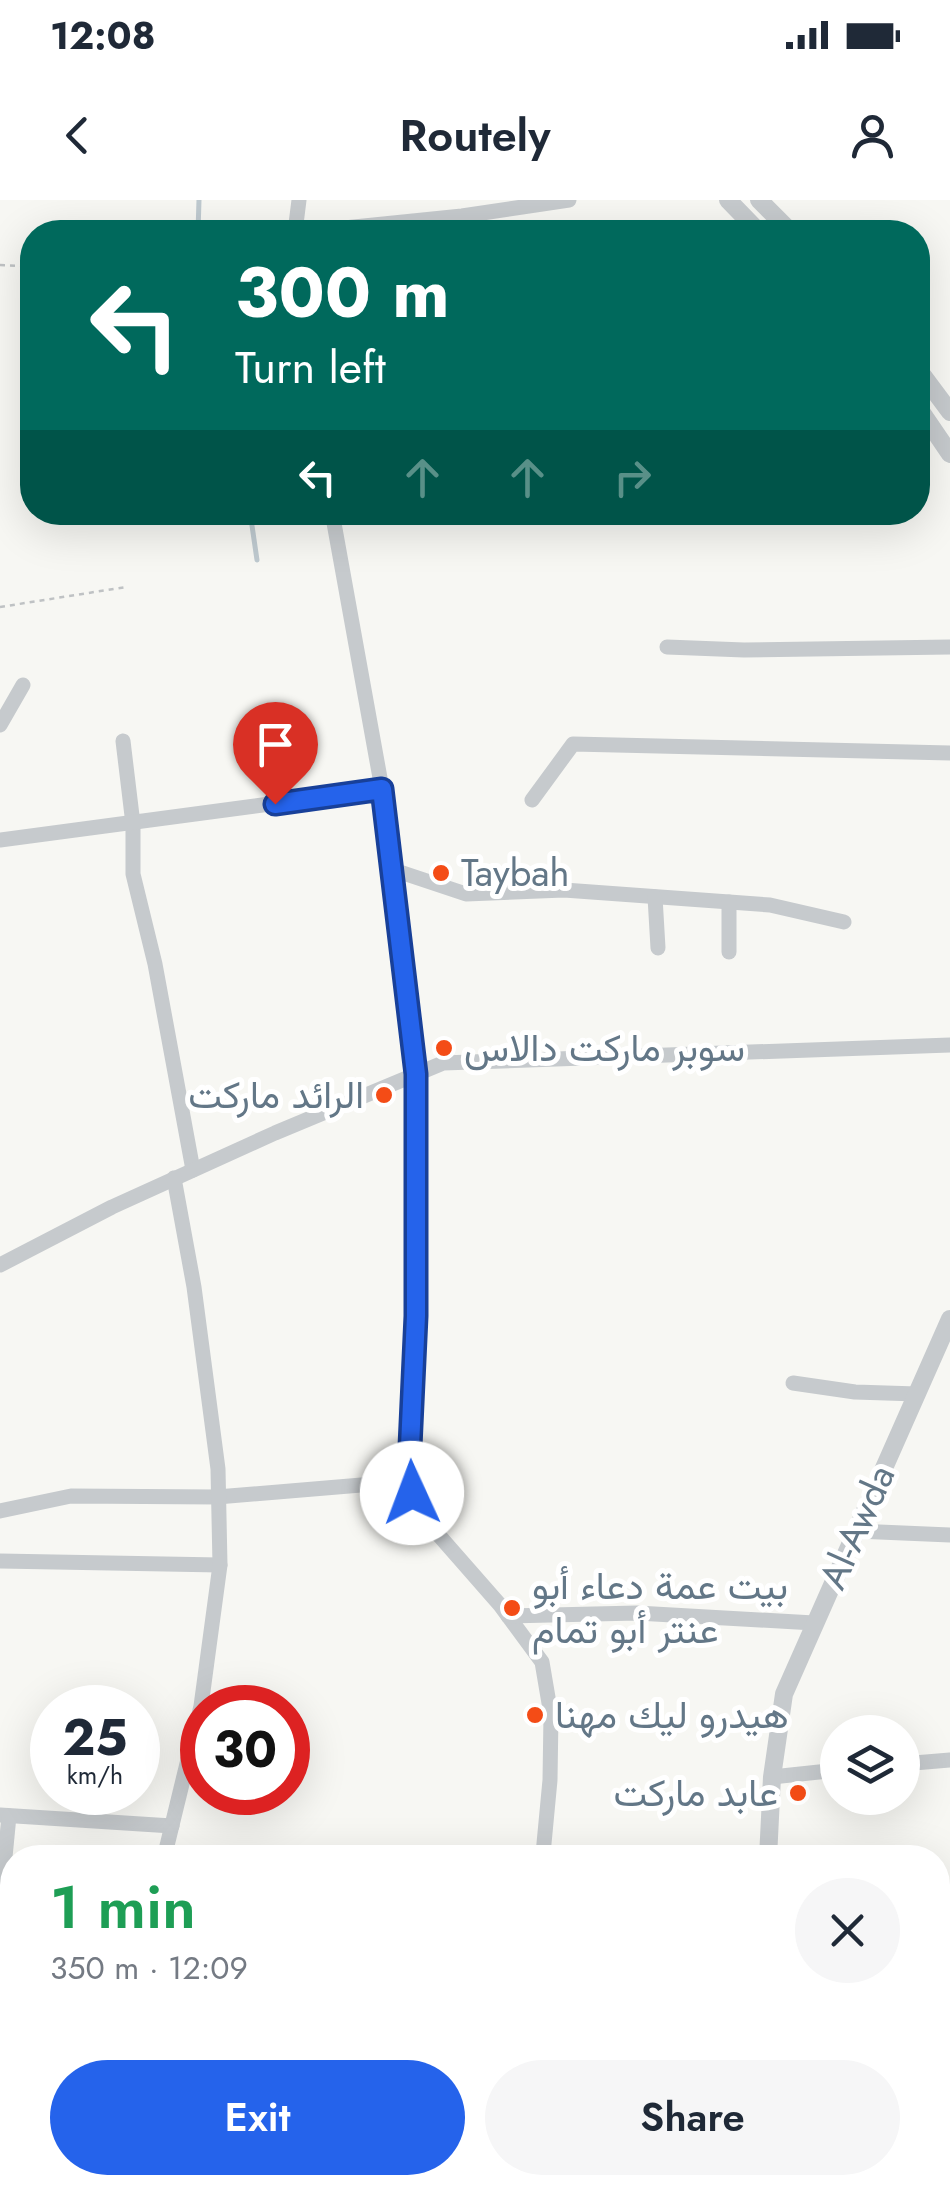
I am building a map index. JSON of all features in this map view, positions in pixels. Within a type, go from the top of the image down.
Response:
[{"type":"street","points":[[423,220],[569,200]]},
{"type":"street","points":[[728,200],[747,220]]},
{"type":"street","points":[[759,200],[779,220]]},
{"type":"street","points":[[930,385],[950,412]]},
{"type":"street","points":[[930,425],[950,454]]},
{"type":"street","points":[[334,525],[382,789],[416,1074],[416,1316],[409,1480],[422,1516],[542,1662],[552,1715],[544,1845]]},
{"type":"street","points":[[668,647],[950,647]]},
{"type":"street","points":[[0,725],[23,685]]},
{"type":"street","points":[[123,741],[133,824],[133,874],[193,1170]]},
{"type":"street","points":[[532,800],[573,744],[950,753]]},
{"type":"street","points":[[0,840],[382,789]]},
{"type":"street","points":[[391,869],[466,894],[564,890],[730,902],[770,905],[844,922]]},
{"type":"street","points":[[655,897],[658,948]]},
{"type":"street","points":[[729,952],[730,902]]},
{"type":"street","points":[[0,1265],[174,1178],[442,1063],[950,1046]]},
{"type":"street","points":[[167,1845],[201,1706],[220,1566],[218,1469],[194,1287],[174,1178]]},
{"type":"street","name":"Al-Awda","points":[[769,1845],[772,1776],[784,1694],[950,1319]]},
{"type":"street","points":[[792,1383],[855,1392],[917,1394]]},
{"type":"street","points":[[0,1512],[72,1496],[217,1497],[409,1480]]},
{"type":"street","points":[[856,1531],[950,1535]]},
{"type":"street","points":[[0,1561],[220,1566]]},
{"type":"street","points":[[508,1616],[638,1613],[814,1623]]},
{"type":"street","points":[[920,1762],[950,1760]]},
{"type":"street","points":[[772,1776],[820,1772]]},
{"type":"street","points":[[3,1845],[4,1815],[172,1826]]},
{"type":"path","points":[[0,607],[126,587]]},
{"type":"waterway","points":[[198,220],[199,200]]},
{"type":"waterway","points":[[252,525],[257,560]]},
{"type":"place","name":"Taybah","points":[[441,873]]},
{"type":"place","name":"سوبر ماركت دالاس","points":[[444,1048]]},
{"type":"place","name":"الرائد ماركت","points":[[384,1095]]},
{"type":"place","name":"بيت عمة دعاء أبو عنتر أبو تمام","points":[[512,1608]]},
{"type":"place","name":"هيدرو ليك مهنا","points":[[535,1715]]},
{"type":"place","name":"عابد ماركت","points":[[798,1793]]},
{"type":"route","points":[[275,804],[382,789],[416,1074],[416,1316],[409,1468],[412,1493]]}]
